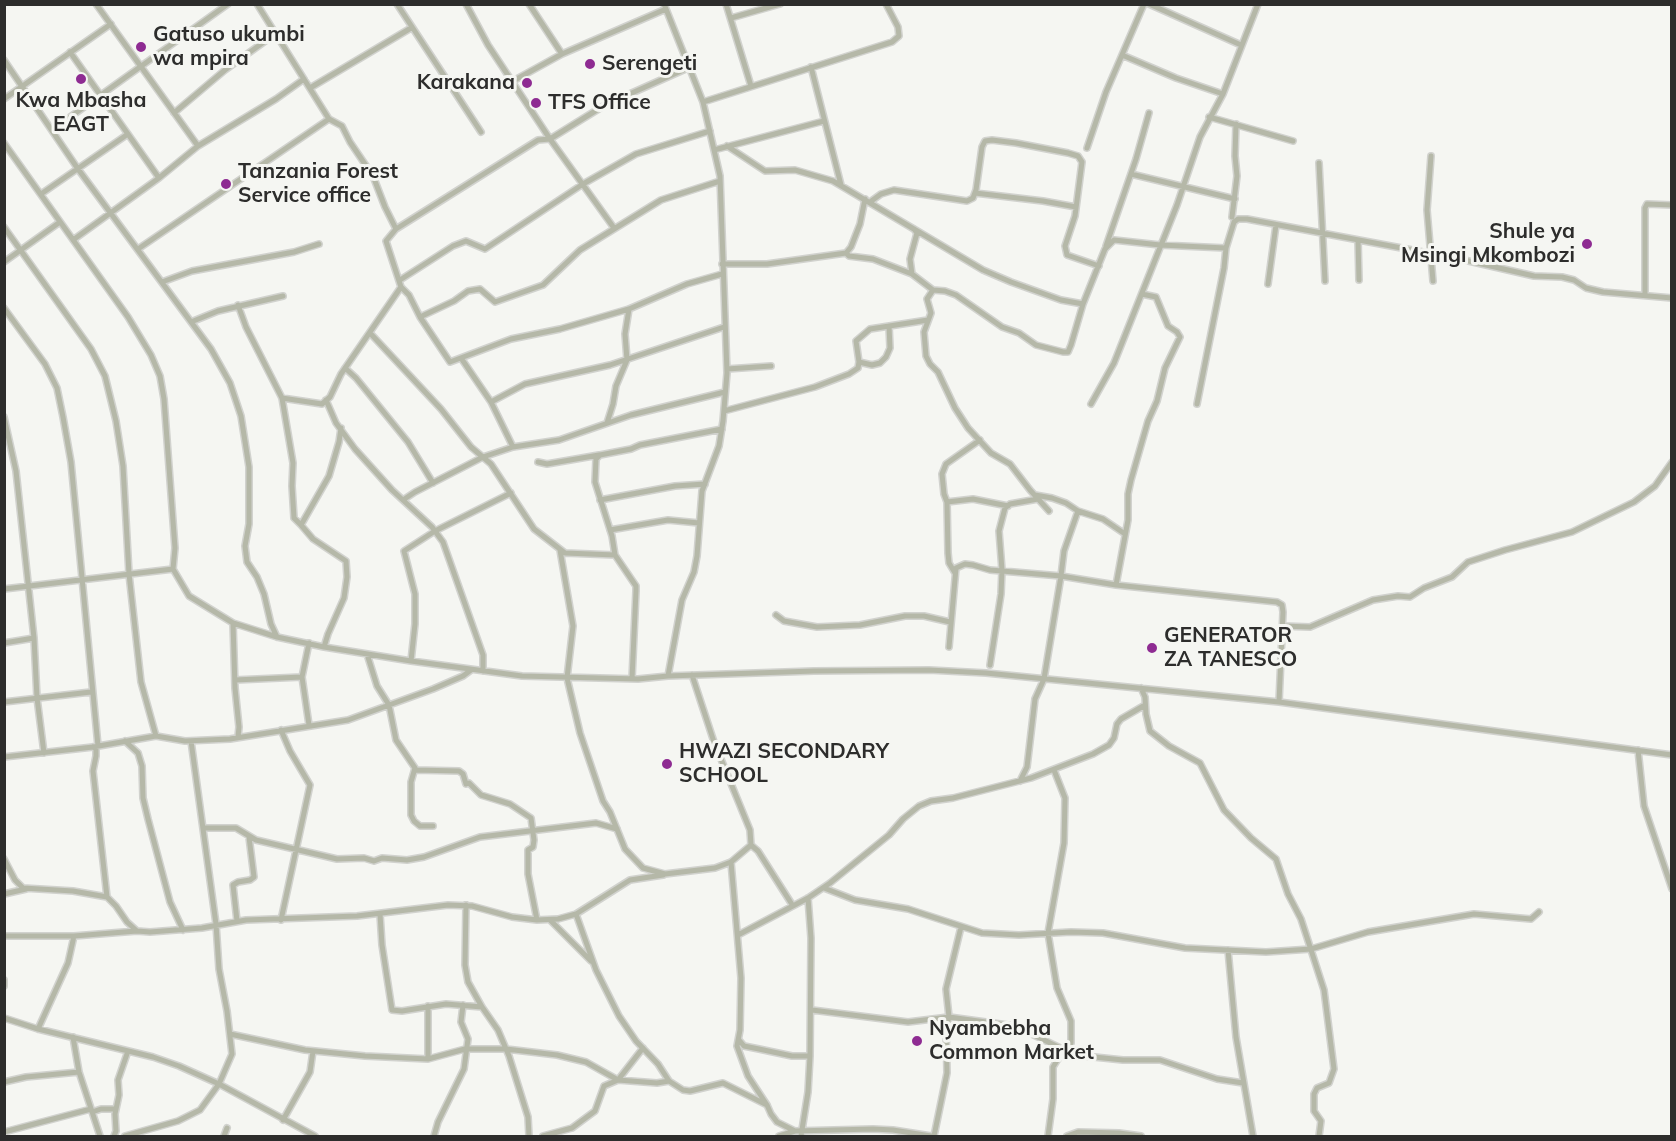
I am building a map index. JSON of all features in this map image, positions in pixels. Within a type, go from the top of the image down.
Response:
[{"type":"street","points":[[96,4],[198,146]]},
{"type":"street","points":[[52,130],[228,4]]},
{"type":"street","points":[[257,4],[329,119],[342,126],[373,176],[396,229]]},
{"type":"street","points":[[397,4],[482,132]]},
{"type":"street","points":[[466,4],[488,45],[550,139],[614,228]]},
{"type":"street","points":[[530,4],[562,54]]},
{"type":"street","points":[[726,4],[751,86]]},
{"type":"street","points":[[731,18],[780,4]]},
{"type":"street","points":[[702,102],[892,42],[899,36],[898,27],[886,4]]},
{"type":"street","points":[[1087,148],[1097,113],[1144,4]]},
{"type":"street","points":[[1149,4],[1241,45]]},
{"type":"street","points":[[1091,404],[1111,370],[1184,187],[1200,137],[1222,94],[1258,4]]},
{"type":"street","points":[[513,81],[562,54],[665,7],[690,66],[711,131],[720,181],[727,369],[724,411],[719,446],[702,491],[697,556],[694,572],[682,600],[668,676]]},
{"type":"street","points":[[4,99],[111,24]]},
{"type":"street","points":[[310,88],[411,28]]},
{"type":"street","points":[[174,113],[225,70],[275,34]]},
{"type":"street","points":[[70,52],[159,178]]},
{"type":"street","points":[[1122,55],[1176,78],[1222,94]]},
{"type":"street","points":[[4,60],[78,169],[211,349],[230,383],[242,416],[250,476],[249,524],[245,546],[247,562],[264,594],[271,624],[277,637]]},
{"type":"street","points":[[690,66],[605,105],[550,139],[538,140],[396,229],[386,241],[401,284],[450,362],[511,339],[560,329],[629,309],[687,284],[722,274]]},
{"type":"street","points":[[811,68],[841,186]]},
{"type":"street","points":[[73,240],[159,178],[198,146],[276,99],[304,79]]},
{"type":"street","points":[[722,264],[767,264],[846,253],[849,256],[873,259],[912,274],[933,290],[956,295],[1002,327],[1019,333],[1036,345],[1068,352],[1083,304],[1099,266],[1131,174],[1149,113]]},
{"type":"street","points":[[1209,117],[1293,141]]},
{"type":"street","points":[[138,249],[329,119]]},
{"type":"street","points":[[714,150],[824,121]]},
{"type":"street","points":[[1232,217],[1237,176],[1236,124]]},
{"type":"street","points":[[282,398],[322,404],[330,397],[345,368],[401,284],[453,246],[466,242],[485,249],[583,184],[636,154],[711,131]]},
{"type":"street","points":[[41,194],[128,134]]},
{"type":"street","points":[[846,253],[851,247],[867,201],[894,190],[967,201],[973,198],[975,193],[982,147],[985,141],[1008,142],[1078,156],[1082,162],[1076,207],[1065,246],[1067,255],[1099,266]]},
{"type":"street","points":[[4,143],[128,317],[151,355],[164,399],[175,548],[173,569],[189,596],[234,623],[277,637],[367,654],[522,676],[632,679],[692,675],[929,670],[1279,702],[1671,755]]},
{"type":"street","points":[[727,146],[765,171],[795,170],[833,181],[984,270],[1060,300],[1083,304]]},
{"type":"street","points":[[1431,156],[1427,210],[1433,281]]},
{"type":"street","points":[[1319,163],[1325,281]]},
{"type":"street","points":[[1131,174],[1235,199]]},
{"type":"street","points":[[420,317],[454,301],[468,291],[480,289],[495,302],[543,285],[580,250],[661,200],[720,181]]},
{"type":"street","points":[[975,193],[1076,207]]},
{"type":"street","points":[[1645,295],[1645,208],[1647,204],[1671,205]]},
{"type":"street","points":[[1197,404],[1226,248],[1234,222],[1238,219],[1358,240],[1534,276],[1562,277],[1574,280],[1586,288],[1603,292],[1671,298]]},
{"type":"street","points":[[4,262],[60,222]]},
{"type":"street","points":[[1268,284],[1276,225]]},
{"type":"street","points":[[4,227],[91,350],[105,376],[116,421],[123,466],[129,574],[141,682],[156,736]]},
{"type":"street","points":[[912,274],[909,260],[917,233],[913,228]]},
{"type":"street","points":[[1105,249],[1114,240],[1226,248]]},
{"type":"street","points":[[1358,240],[1359,280]]},
{"type":"street","points":[[162,282],[192,271],[294,252],[319,244]]},
{"type":"street","points":[[933,290],[927,299],[931,314],[924,332],[926,356],[930,364],[938,372],[968,428],[991,453],[1010,464],[1049,511]]},
{"type":"street","points":[[1116,585],[1131,480],[1165,368],[1180,337],[1168,326],[1155,297],[1142,294]]},
{"type":"street","points":[[191,322],[238,305],[283,296]]},
{"type":"street","points":[[238,305],[246,327],[282,398],[293,463],[294,518],[313,539],[346,561],[347,577],[344,598],[327,634],[324,646]]},
{"type":"street","points":[[4,308],[45,364],[57,388],[71,462],[96,748],[93,771],[107,897]]},
{"type":"street","points":[[607,423],[616,386],[627,360],[625,334],[629,309]]},
{"type":"street","points":[[724,411],[822,384],[854,371],[858,368],[859,362],[856,341],[870,329],[928,320]]},
{"type":"street","points":[[859,362],[872,365],[880,363],[886,357],[890,348],[889,326]]},
{"type":"street","points":[[491,402],[525,384],[610,365],[724,327]]},
{"type":"street","points":[[370,333],[441,409],[471,447],[491,464],[534,529],[560,550],[575,555],[615,555]]},
{"type":"street","points":[[461,358],[491,402],[513,447]]},
{"type":"street","points":[[727,369],[771,366]]},
{"type":"street","points":[[345,368],[356,378],[408,442],[433,483]]},
{"type":"street","points":[[403,500],[483,457],[513,447],[559,440],[631,415],[725,393]]},
{"type":"street","points":[[326,400],[336,423],[372,470],[435,531],[443,542],[483,655],[483,671]]},
{"type":"street","points":[[4,417],[16,471],[44,753]]},
{"type":"street","points":[[301,525],[329,476],[341,428]]},
{"type":"street","points":[[538,462],[547,464],[600,455],[722,429]]},
{"type":"street","points":[[955,573],[948,553],[947,502],[942,474],[946,464],[980,440]]},
{"type":"street","points":[[600,455],[596,459],[594,469],[595,482],[615,555],[636,586],[632,679]]},
{"type":"street","points":[[1282,626],[1310,627],[1373,600],[1398,596],[1410,597],[1424,588],[1452,577],[1468,562],[1572,532],[1634,502],[1655,486],[1671,462]]},
{"type":"street","points":[[600,500],[675,486],[705,484]]},
{"type":"street","points":[[411,661],[415,624],[414,594],[404,550],[435,531],[511,493]]},
{"type":"street","points":[[990,665],[997,627],[1002,570],[999,531],[1005,508],[1010,504],[1036,497],[1052,498],[1078,511],[1103,519],[1125,534]]},
{"type":"street","points":[[947,502],[973,499],[1008,506]]},
{"type":"street","points":[[1020,781],[1027,767],[1035,699],[1044,679],[1068,536],[1078,511]]},
{"type":"street","points":[[610,530],[668,520],[699,523]]},
{"type":"street","points":[[560,550],[573,626],[567,678],[580,734],[603,801],[625,849],[643,868],[665,874]]},
{"type":"street","points":[[948,647],[956,568],[965,564],[990,570],[1061,576],[1116,585],[1277,602],[1282,605],[1279,702]]},
{"type":"street","points":[[4,589],[173,569]]},
{"type":"street","points":[[776,615],[784,621],[817,627],[860,625],[905,616],[924,616],[950,622]]},
{"type":"street","points":[[234,623],[238,737]]},
{"type":"street","points":[[4,643],[34,638]]},
{"type":"street","points":[[309,643],[302,677],[309,725]]},
{"type":"street","points":[[367,654],[377,686],[388,705],[396,740],[416,770]]},
{"type":"street","points":[[4,758],[156,736],[191,741],[238,737],[348,720],[433,689],[471,670]]},
{"type":"street","points":[[692,675],[714,742],[750,830],[751,845],[758,851],[793,906]]},
{"type":"street","points":[[235,680],[302,677]]},
{"type":"street","points":[[1141,688],[1148,726],[1153,735],[1200,763],[1224,810],[1276,859],[1288,894],[1301,919],[1324,990],[1334,1070],[1329,1083],[1317,1088],[1314,1094],[1314,1111],[1321,1121],[1319,1137]]},
{"type":"street","points":[[4,702],[92,692]]},
{"type":"street","points":[[738,935],[824,888],[889,835],[919,806],[931,801],[953,798],[1020,781],[1054,770],[1109,745],[1121,719],[1145,705]]},
{"type":"street","points":[[281,730],[290,751],[310,785],[281,920]]},
{"type":"street","points":[[125,741],[138,753],[148,819],[170,903],[183,930]]},
{"type":"street","points":[[124,1137],[178,1121],[200,1110],[219,1084],[232,1054],[219,969],[216,924],[191,741]]},
{"type":"street","points":[[1638,750],[1644,806],[1671,890]]},
{"type":"street","points":[[416,770],[411,782],[411,815],[420,826],[433,826]]},
{"type":"street","points":[[416,770],[459,771],[463,774],[466,784],[469,783],[481,795],[510,804],[531,818],[533,847],[528,850],[528,874],[537,920]]},
{"type":"street","points":[[1048,1137],[1053,1099],[1053,1067],[1071,1043],[1071,1021],[1057,988],[1048,933],[1064,843],[1065,798],[1054,770]]},
{"type":"street","points":[[203,828],[236,828],[256,840],[295,850],[343,860],[364,858],[374,861],[382,858],[407,860],[438,853],[480,837],[596,823],[617,829]]},
{"type":"street","points":[[237,921],[233,885],[254,877],[249,837]]},
{"type":"street","points":[[4,936],[163,932],[237,921],[380,914],[448,905],[466,905],[512,917],[550,920],[576,914],[630,880],[716,868],[730,862],[751,845]]},
{"type":"street","points":[[4,859],[6,867],[19,885],[28,889]]},
{"type":"street","points":[[730,862],[741,978],[737,1046],[748,1076],[777,1122],[796,1134]]},
{"type":"street","points":[[824,888],[855,900],[908,909],[954,922],[961,927],[982,933],[1103,933],[1185,948],[1266,952],[1311,949],[1368,932],[1474,914],[1531,919],[1539,912]]},
{"type":"street","points":[[4,894],[28,889],[73,891],[107,897],[137,931]]},
{"type":"street","points":[[796,1134],[810,1056],[812,1010],[808,898]]},
{"type":"street","points":[[466,905],[465,965],[468,982],[498,1030],[506,1049],[528,1117],[529,1137]]},
{"type":"street","points":[[380,914],[381,945],[392,1010],[402,1011],[446,1004],[482,1007]]},
{"type":"street","points":[[576,914],[593,964],[619,1016],[669,1081],[683,1090],[690,1091],[723,1083],[767,1105]]},
{"type":"street","points":[[550,920],[593,964]]},
{"type":"street","points":[[779,1137],[873,1129],[933,1137],[947,1073],[946,1028],[949,1017],[946,989],[961,927]]},
{"type":"street","points":[[38,1029],[68,963],[74,936]]},
{"type":"street","points":[[1228,950],[1236,1037],[1253,1137]]},
{"type":"street","points":[[4,980],[4,986]]},
{"type":"street","points":[[434,1137],[438,1122],[464,1069],[468,1039],[461,1022],[463,1005]]},
{"type":"street","points":[[428,1006],[428,1059]]},
{"type":"street","points":[[812,1010],[908,1022],[949,1017],[1015,1026],[1075,1055],[1123,1060],[1160,1060],[1217,1079],[1243,1083]]},
{"type":"street","points":[[4,1018],[179,1066],[219,1084],[315,1137]]},
{"type":"street","points":[[230,1034],[313,1051],[365,1056],[428,1059],[465,1049],[506,1049],[557,1055],[586,1062],[618,1080],[657,1083],[669,1081]]},
{"type":"street","points":[[73,1038],[79,1072],[100,1137]]},
{"type":"street","points":[[739,1040],[744,1046],[792,1056],[810,1056]]},
{"type":"street","points":[[543,1137],[572,1128],[595,1111],[604,1086],[618,1080],[643,1048]]},
{"type":"street","points":[[114,1137],[117,1131],[118,1080],[128,1051]]},
{"type":"street","points":[[283,1120],[310,1072],[313,1051]]},
{"type":"street","points":[[4,1082],[26,1077],[79,1072]]},
{"type":"street","points":[[4,1132],[101,1109],[116,1108]]},
{"type":"street","points":[[224,1137],[227,1128]]},
{"type":"street","points":[[1067,1137],[1078,1132],[1119,1133],[1141,1137]]},
{"type":"place","name":"Gatuso ukumbi wa mpira","points":[[141,47]]},
{"type":"place","name":"Serengeti","points":[[590,64]]},
{"type":"place","name":"Kwa Mbasha EAGT","points":[[81,79]]},
{"type":"place","name":"Karakana","points":[[527,83]]},
{"type":"place","name":"TFS Office","points":[[536,103]]},
{"type":"place","name":"Tanzania Forest Service office","points":[[226,184]]},
{"type":"place","name":"Shule ya Msingi Mkombozi","points":[[1587,244]]},
{"type":"place","name":"GENERATOR ZA TANESCO","points":[[1152,648]]},
{"type":"place","name":"HWAZI SECONDARY SCHOOL","points":[[667,764]]},
{"type":"place","name":"Nyambebha Common Market","points":[[917,1041]]}]
